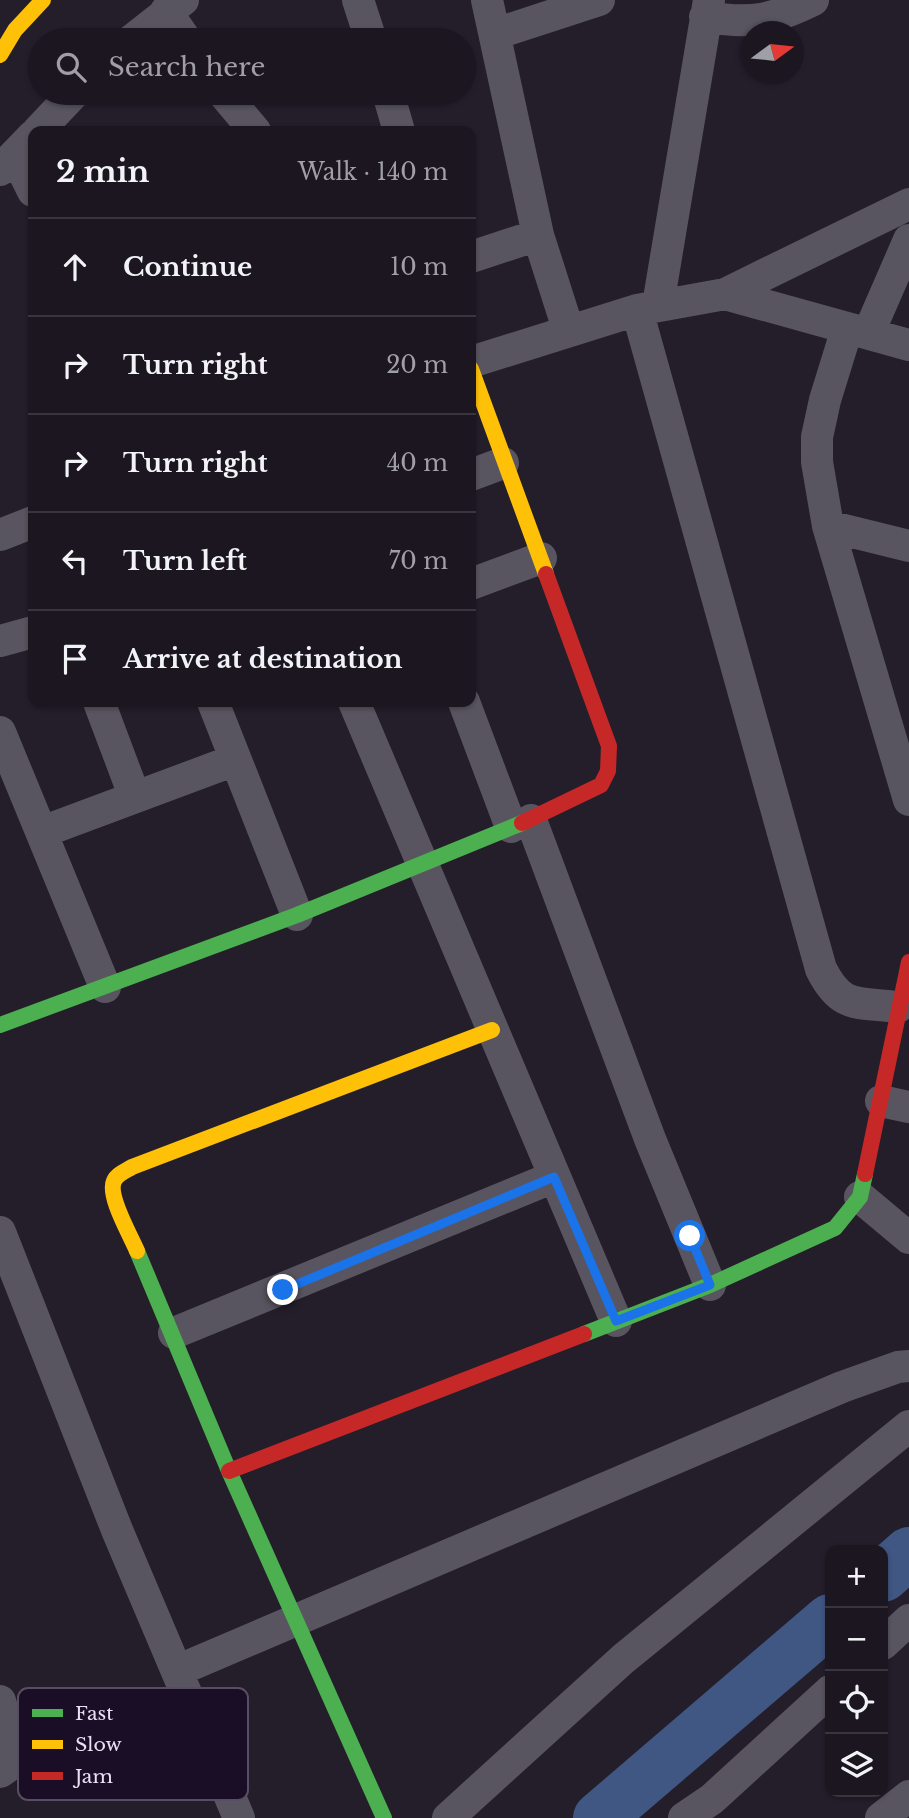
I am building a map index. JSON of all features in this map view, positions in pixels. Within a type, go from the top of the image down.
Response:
[{"type":"street","points":[[0,55],[15,30],[43,0]]},
{"type":"street","points":[[358,0],[367,28]]},
{"type":"street","points":[[486,0],[538,235],[568,329]]},
{"type":"street","points":[[495,34],[599,0]]},
{"type":"street","points":[[813,0],[780,16],[743,23],[707,9],[647,307],[821,969],[838,996],[849,1002],[898,1007]]},
{"type":"street","points":[[147,28],[175,6],[182,28]]},
{"type":"street","points":[[43,126],[63,105]]},
{"type":"street","points":[[233,105],[251,126]]},
{"type":"street","points":[[391,105],[398,126]]},
{"type":"street","points":[[16,154],[28,180]]},
{"type":"street","points":[[476,360],[568,329],[647,307],[724,294],[909,204]]},
{"type":"street","points":[[476,255],[538,235]]},
{"type":"street","points":[[909,240],[858,331],[817,437],[817,462],[828,526],[909,800]]},
{"type":"street","points":[[724,294],[909,345]]},
{"type":"street","points":[[0,1025],[425,865],[521,824],[601,785],[610,760],[609,746],[476,384]]},
{"type":"street","points":[[476,473],[503,463]]},
{"type":"street","points":[[0,536],[28,524]]},
{"type":"street","points":[[828,526],[909,546]]},
{"type":"street","points":[[476,582],[541,558]]},
{"type":"street","points":[[0,641],[28,633]]},
{"type":"street","points":[[101,707],[134,795]]},
{"type":"street","points":[[215,707],[297,915]]},
{"type":"street","points":[[356,707],[616,1321]]},
{"type":"street","points":[[466,707],[521,824],[710,1285]]},
{"type":"street","points":[[0,732],[105,986]]},
{"type":"street","points":[[42,832],[134,795],[235,760]]},
{"type":"street","points":[[229,1471],[710,1285],[835,1228],[860,1197],[895,1104],[898,1007],[909,962]]},
{"type":"street","points":[[384,1818],[229,1471],[174,1333],[114,1199],[112,1184],[117,1176],[132,1167],[199,1144],[492,1030]]},
{"type":"street","points":[[174,1333],[554,1177]]},
{"type":"street","points":[[860,1197],[909,1238]]},
{"type":"street","points":[[0,1232],[117,1530],[186,1688]]},
{"type":"street","points":[[179,1670],[842,1387],[898,1367],[909,1366]]},
{"type":"street","points":[[448,1818],[624,1659],[909,1426]]},
{"type":"street","points":[[888,1639],[909,1620]]},
{"type":"street","points":[[684,1818],[719,1808],[825,1696]]},
{"type":"street","points":[[0,1701],[16,1755],[12,1763],[0,1772]]},
{"type":"street","points":[[881,1818],[909,1796]]},
{"type":"street","points":[[232,1800],[239,1818]]},
{"type":"waterway","points":[[888,1572],[909,1553]]},
{"type":"waterway","points":[[599,1818],[825,1624]]},
{"type":"traffic: fast","points":[[0,1025],[297,915],[522,823]]},
{"type":"traffic: fast","points":[[584,1334],[710,1285],[835,1228],[860,1197],[865,1174]]},
{"type":"traffic: fast","points":[[137,1251],[229,1471],[384,1818]]},
{"type":"traffic: slow","points":[[0,55],[15,30],[43,0]]},
{"type":"traffic: slow","points":[[476,383],[546,574]]},
{"type":"traffic: slow","points":[[137,1251],[114,1196],[114,1181],[117,1176],[132,1167],[492,1030]]},
{"type":"traffic: jam","points":[[522,823],[601,785],[608,771],[609,746],[546,574]]},
{"type":"traffic: jam","points":[[865,1174],[909,962]]},
{"type":"traffic: jam","points":[[229,1471],[584,1334]]},
{"type":"route","points":[[283,1290],[554,1177],[616,1321],[710,1285],[690,1236]]}]
